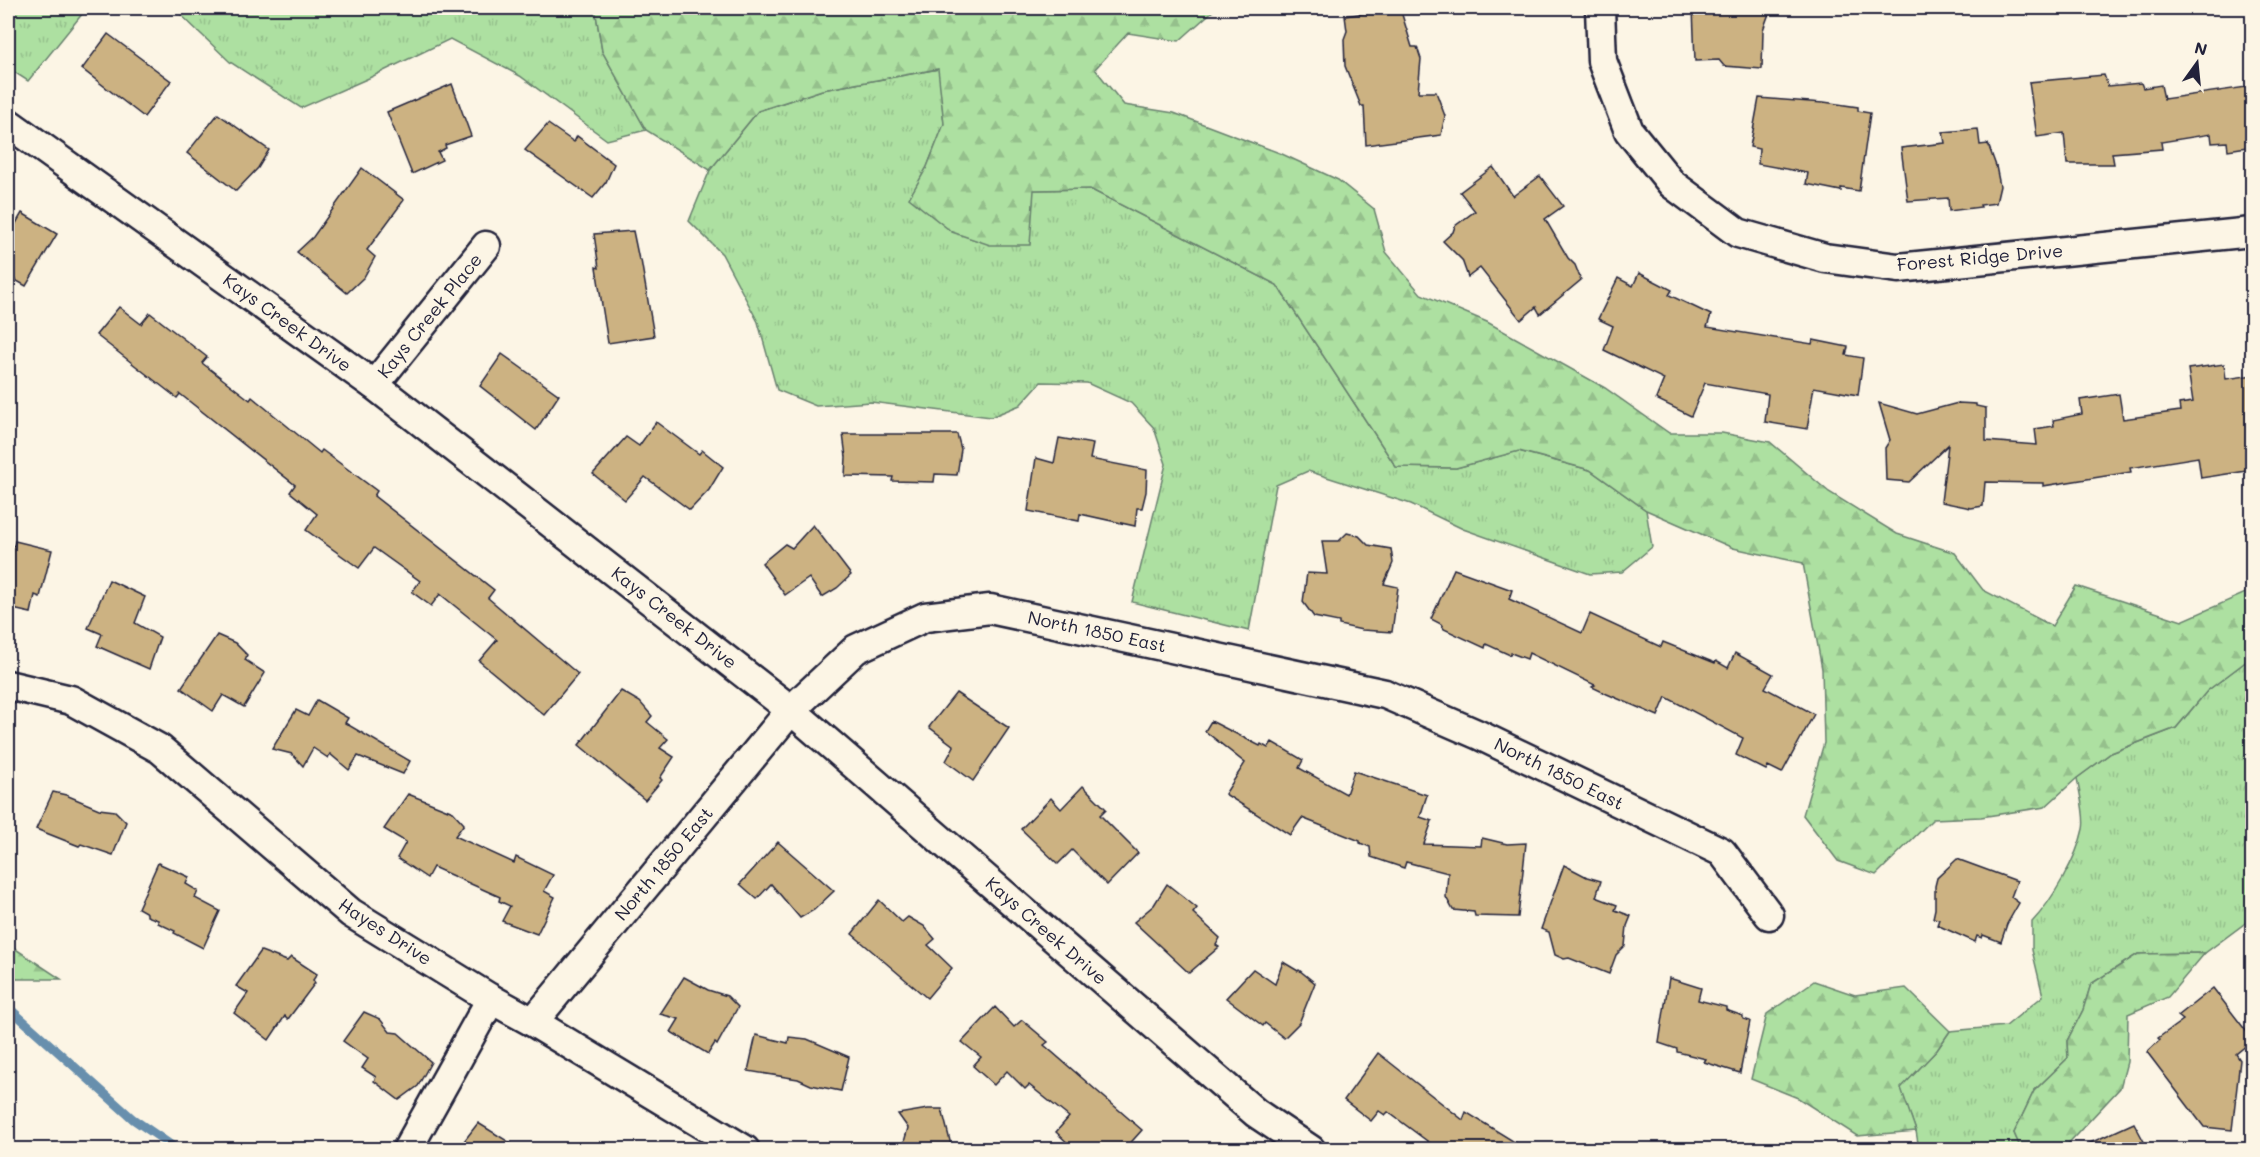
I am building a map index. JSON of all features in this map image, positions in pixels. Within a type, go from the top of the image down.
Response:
[{"type":"street","name":"Forest Ridge Drive","points":[[1600,8],[1602,61],[1629,131],[1672,184],[1738,233],[1825,258],[1898,268],[2253,232]]},
{"type":"street","name":"Kays Creek Drive","points":[[8,123],[374,385],[791,710],[1256,1113],[1311,1149]]},
{"type":"street","name":"Kays Creek Place","points":[[374,385],[486,246]]},
{"type":"street","name":"North 1850 East","points":[[533,1022],[791,710],[856,649],[925,617],[990,609],[1385,694],[1479,735],[1722,852],[1769,915]]},
{"type":"street","name":"Hayes Drive","points":[[8,685],[71,700],[160,749],[351,913],[491,999],[745,1149]]},
{"type":"street","points":[[407,1149],[491,999]]},
{"type":"green space","points":[[8,8],[87,8],[28,81],[8,68]]},
{"type":"green space","points":[[174,8],[595,8],[602,51],[646,130],[607,140],[520,76],[450,39],[301,108],[230,62]]},
{"type":"green space","points":[[595,8],[1216,8],[1179,41],[1128,33],[1095,69],[1124,105],[1174,113],[1282,154],[1338,180],[1374,209],[1386,252],[1421,294],[1487,322],[1605,388],[1669,433],[1722,433],[1770,442],[1829,492],[1897,534],[1955,553],[1983,590],[2052,626],[2076,586],[2182,621],[2248,592],[2252,584],[2252,657],[2207,691],[2176,728],[2111,753],[2077,778],[2045,807],[1981,817],[1933,819],[1876,875],[1838,861],[1803,815],[1824,743],[1822,669],[1803,563],[1733,548],[1646,510],[1590,470],[1519,451],[1456,468],[1396,467],[1277,285],[1090,189],[1034,190],[1030,245],[990,245],[952,232],[909,198],[927,167],[944,124],[938,69],[822,90],[758,111],[710,170],[646,130],[602,51]]},
{"type":"green space","points":[[939,69],[944,124],[927,167],[910,198],[1090,189],[1277,285],[1396,467],[1456,468],[1518,451],[1590,470],[1646,510],[1652,547],[1622,572],[1590,574],[1463,529],[1411,504],[1308,471],[1276,485],[1249,631],[1132,602],[1166,464],[1154,428],[1131,403],[1087,383],[1041,382],[1020,405],[991,417],[871,402],[816,406],[777,390],[758,322],[722,254],[689,221],[710,170],[758,111],[822,90]]},
{"type":"green space","points":[[2252,657],[2252,918],[2205,953],[2138,954],[2091,984],[2083,1010],[2067,1041],[2068,1058],[2034,1091],[2014,1133],[2021,1149],[1919,1149],[1916,1131],[1900,1088],[1937,1050],[1950,1031],[2006,1026],[2043,996],[2032,950],[2032,922],[2048,903],[2063,878],[2080,840],[2084,818],[2077,778],[2111,753],[2176,728],[2207,691]]},
{"type":"green space","points":[[8,944],[61,979],[8,979]]},
{"type":"green space","points":[[2205,953],[2168,997],[2128,1014],[2127,1062],[2120,1088],[2063,1149],[2021,1149],[2014,1133],[2034,1091],[2068,1058],[2067,1041],[2083,1010],[2091,984],[2138,954]]},
{"type":"green space","points":[[1814,981],[1855,995],[1906,988],[1950,1031],[1937,1050],[1901,1088],[1916,1131],[1857,1136],[1798,1098],[1751,1079],[1767,1014]]},
{"type":"building","points":[[1400,8],[1412,47],[1417,47],[1421,59],[1418,92],[1436,92],[1445,116],[1441,135],[1366,145],[1364,106],[1361,106],[1345,66],[1344,39],[1347,31],[1345,16]]},
{"type":"building","points":[[1693,8],[1771,8],[1763,30],[1762,69],[1724,66],[1719,60],[1695,61]]},
{"type":"building","points":[[108,34],[171,81],[144,117],[82,69]]},
{"type":"building","points":[[2104,75],[2108,86],[2141,83],[2143,88],[2161,85],[2164,99],[2253,86],[2253,146],[2228,150],[2227,142],[2212,143],[2211,134],[2161,142],[2162,149],[2112,153],[2114,164],[2067,164],[2064,133],[2037,137],[2029,82]]},
{"type":"building","points":[[452,84],[471,136],[445,145],[446,148],[438,152],[442,160],[412,174],[387,112]]},
{"type":"building","points":[[1759,98],[1824,102],[1858,107],[1858,111],[1870,113],[1859,191],[1841,188],[1841,191],[1806,184],[1808,173],[1758,164],[1759,149],[1750,147]]},
{"type":"building","points":[[218,114],[269,150],[258,168],[236,191],[187,153]]},
{"type":"building","points":[[548,124],[574,142],[577,136],[614,164],[606,182],[593,198],[525,150]]},
{"type":"building","points":[[1978,129],[1980,145],[1988,144],[1996,166],[2000,186],[1996,203],[1949,211],[1948,198],[1908,201],[1901,148],[1945,143],[1943,132]]},
{"type":"building","points":[[1493,167],[1513,196],[1540,176],[1563,206],[1545,219],[1568,258],[1575,265],[1581,280],[1540,314],[1536,307],[1521,320],[1480,268],[1468,277],[1462,260],[1443,241],[1453,232],[1455,226],[1475,211],[1460,192]]},
{"type":"building","points":[[362,168],[404,200],[367,250],[375,257],[364,277],[347,293],[297,252],[313,237]]},
{"type":"building","points":[[22,213],[57,234],[26,286],[8,276],[8,237]]},
{"type":"building","points":[[633,231],[639,260],[641,260],[654,336],[608,343],[596,267],[599,268],[594,234]]},
{"type":"building","points":[[1639,273],[1672,290],[1669,295],[1711,315],[1707,327],[1812,344],[1813,340],[1848,347],[1846,355],[1863,358],[1858,395],[1814,387],[1807,429],[1765,422],[1768,394],[1705,383],[1691,416],[1656,399],[1664,379],[1604,350],[1613,326],[1598,319],[1618,278],[1633,286]]},
{"type":"building","points":[[119,307],[141,324],[150,313],[207,357],[202,363],[250,400],[252,397],[320,453],[322,450],[377,491],[374,496],[494,590],[488,598],[578,674],[544,715],[479,661],[497,640],[440,594],[431,606],[412,592],[420,581],[374,548],[359,568],[306,530],[317,514],[290,492],[295,485],[180,394],[177,398],[96,335]]},
{"type":"building","points":[[502,354],[559,395],[536,430],[480,386]]},
{"type":"building","points":[[2224,364],[2226,379],[2253,375],[2253,470],[2201,478],[2198,457],[2130,468],[2131,472],[2043,486],[2043,483],[1985,482],[1983,506],[1971,508],[1941,502],[1948,445],[1909,482],[1886,480],[1885,448],[1890,440],[1879,403],[1917,414],[1958,403],[1976,404],[1976,406],[1986,408],[1986,441],[2037,445],[2035,429],[2054,426],[2053,420],[2082,414],[2080,400],[2119,394],[2123,419],[2180,411],[2179,404],[2193,402],[2188,369]]},
{"type":"building","points":[[656,422],[699,454],[702,450],[723,467],[709,490],[690,510],[645,477],[625,500],[593,474],[626,437],[639,446]]},
{"type":"building","points":[[843,434],[957,434],[961,449],[957,475],[935,474],[934,482],[892,481],[893,477],[845,476],[846,457]]},
{"type":"building","points":[[1059,438],[1093,444],[1090,459],[1147,470],[1146,492],[1142,508],[1137,508],[1135,526],[1080,514],[1079,521],[1028,511],[1036,458],[1054,463]]},
{"type":"building","points":[[813,525],[851,575],[837,588],[822,597],[809,578],[785,595],[762,563],[785,544],[792,548]]},
{"type":"building","points":[[1347,533],[1359,536],[1368,545],[1391,549],[1393,563],[1384,584],[1398,587],[1392,632],[1362,630],[1314,617],[1303,602],[1307,573],[1327,574],[1322,541],[1339,541]]},
{"type":"building","points":[[15,541],[52,550],[40,597],[35,595],[31,613],[8,608],[8,544],[14,546]]},
{"type":"building","points":[[1454,569],[1512,590],[1509,599],[1582,633],[1590,614],[1661,647],[1663,642],[1715,663],[1716,661],[1728,668],[1735,653],[1773,674],[1765,688],[1814,714],[1782,773],[1768,766],[1766,770],[1736,755],[1743,738],[1666,697],[1658,716],[1592,687],[1595,685],[1529,653],[1527,659],[1511,653],[1510,655],[1486,644],[1485,648],[1444,629],[1441,624],[1431,619]]},
{"type":"building","points":[[109,580],[145,597],[135,623],[160,637],[149,669],[97,646],[102,634],[88,628]]},
{"type":"building","points":[[217,635],[235,643],[247,655],[245,660],[265,673],[244,707],[223,695],[213,711],[181,688]]},
{"type":"building","points":[[621,691],[640,702],[652,716],[647,722],[668,739],[660,748],[674,757],[660,778],[662,780],[645,800],[579,745]]},
{"type":"building","points":[[956,693],[1009,728],[973,781],[946,761],[954,746],[929,727]]},
{"type":"building","points":[[317,700],[348,718],[345,723],[410,761],[403,774],[358,756],[349,770],[330,754],[328,758],[313,748],[303,766],[292,754],[272,749],[296,710],[308,716]]},
{"type":"building","points":[[1211,721],[1260,746],[1261,744],[1268,748],[1272,742],[1303,760],[1299,768],[1346,794],[1354,771],[1427,795],[1420,817],[1432,821],[1424,844],[1481,846],[1482,838],[1507,844],[1526,843],[1518,917],[1475,916],[1474,912],[1453,910],[1446,897],[1448,873],[1406,862],[1404,868],[1371,857],[1370,847],[1360,841],[1302,818],[1290,835],[1225,794],[1245,763],[1205,731]]},
{"type":"building","points":[[1083,786],[1106,809],[1100,815],[1138,853],[1107,885],[1072,850],[1058,864],[1021,829],[1051,798],[1061,809]]},
{"type":"building","points":[[53,792],[99,809],[115,811],[126,822],[113,855],[81,844],[79,846],[36,829]]},
{"type":"building","points":[[408,794],[453,812],[464,824],[455,836],[514,863],[516,857],[553,875],[544,891],[555,897],[537,934],[502,921],[510,906],[499,901],[500,897],[433,867],[427,878],[397,858],[406,842],[384,829]]},
{"type":"building","points":[[778,842],[834,891],[814,910],[800,918],[771,884],[757,899],[740,884]]},
{"type":"building","points":[[1957,859],[2017,881],[2011,897],[2019,903],[2007,924],[2001,942],[1983,935],[1982,938],[1977,936],[1975,942],[1937,925],[1939,919],[1933,918],[1937,878]]},
{"type":"building","points":[[158,863],[189,877],[186,884],[198,891],[195,898],[220,911],[203,948],[174,933],[175,931],[158,923],[158,920],[147,916],[147,913],[138,908]]},
{"type":"building","points":[[1564,865],[1587,877],[1601,881],[1596,897],[1617,905],[1615,910],[1631,916],[1627,926],[1625,946],[1616,955],[1609,974],[1569,958],[1564,959],[1555,955],[1549,932],[1541,929]]},
{"type":"building","points":[[1167,884],[1197,908],[1193,913],[1220,938],[1216,945],[1219,947],[1189,973],[1134,922],[1154,905]]},
{"type":"building","points":[[879,900],[902,922],[908,917],[924,926],[935,939],[928,945],[952,968],[927,998],[852,934]]},
{"type":"building","points":[[261,951],[287,961],[291,957],[317,974],[313,980],[315,983],[288,1019],[285,1016],[269,1040],[234,1013],[248,993],[236,986]]},
{"type":"building","points":[[1283,962],[1299,970],[1315,983],[1299,1023],[1284,1038],[1265,1023],[1263,1026],[1226,998],[1253,969],[1275,984]]},
{"type":"building","points":[[684,977],[708,990],[727,996],[738,1007],[717,1045],[715,1043],[708,1054],[671,1032],[679,1019],[660,1014]]},
{"type":"building","points":[[1669,978],[1701,988],[1698,1000],[1726,1007],[1726,1010],[1750,1021],[1740,1073],[1704,1062],[1706,1059],[1677,1052],[1677,1049],[1659,1043]]},
{"type":"building","points":[[2213,988],[2253,1040],[2236,1054],[2240,1060],[2232,1130],[2204,1127],[2147,1052],[2160,1040],[2158,1038],[2183,1020],[2178,1016]]},
{"type":"building","points":[[995,1007],[1014,1027],[1022,1020],[1048,1042],[1044,1045],[1142,1130],[1125,1149],[1074,1149],[1056,1132],[1069,1117],[1029,1085],[1025,1089],[1007,1071],[994,1085],[973,1066],[981,1057],[962,1042]]},
{"type":"building","points":[[364,1012],[380,1019],[390,1032],[398,1033],[431,1062],[418,1086],[399,1100],[374,1081],[376,1077],[362,1068],[368,1059],[343,1041]]},
{"type":"building","points":[[756,1035],[788,1043],[789,1037],[807,1039],[849,1057],[841,1091],[811,1085],[798,1079],[748,1071]]},
{"type":"building","points":[[1378,1053],[1463,1120],[1466,1112],[1526,1149],[1438,1149],[1388,1112],[1385,1115],[1379,1111],[1371,1121],[1344,1100]]},
{"type":"building","points":[[942,1109],[952,1149],[902,1149],[908,1128],[898,1114]]},
{"type":"building","points":[[478,1123],[520,1149],[458,1149]]},
{"type":"building","points":[[2134,1123],[2148,1149],[2077,1149]]},
{"type":"waterway","points":[[8,1007],[133,1119],[178,1150]]}]
